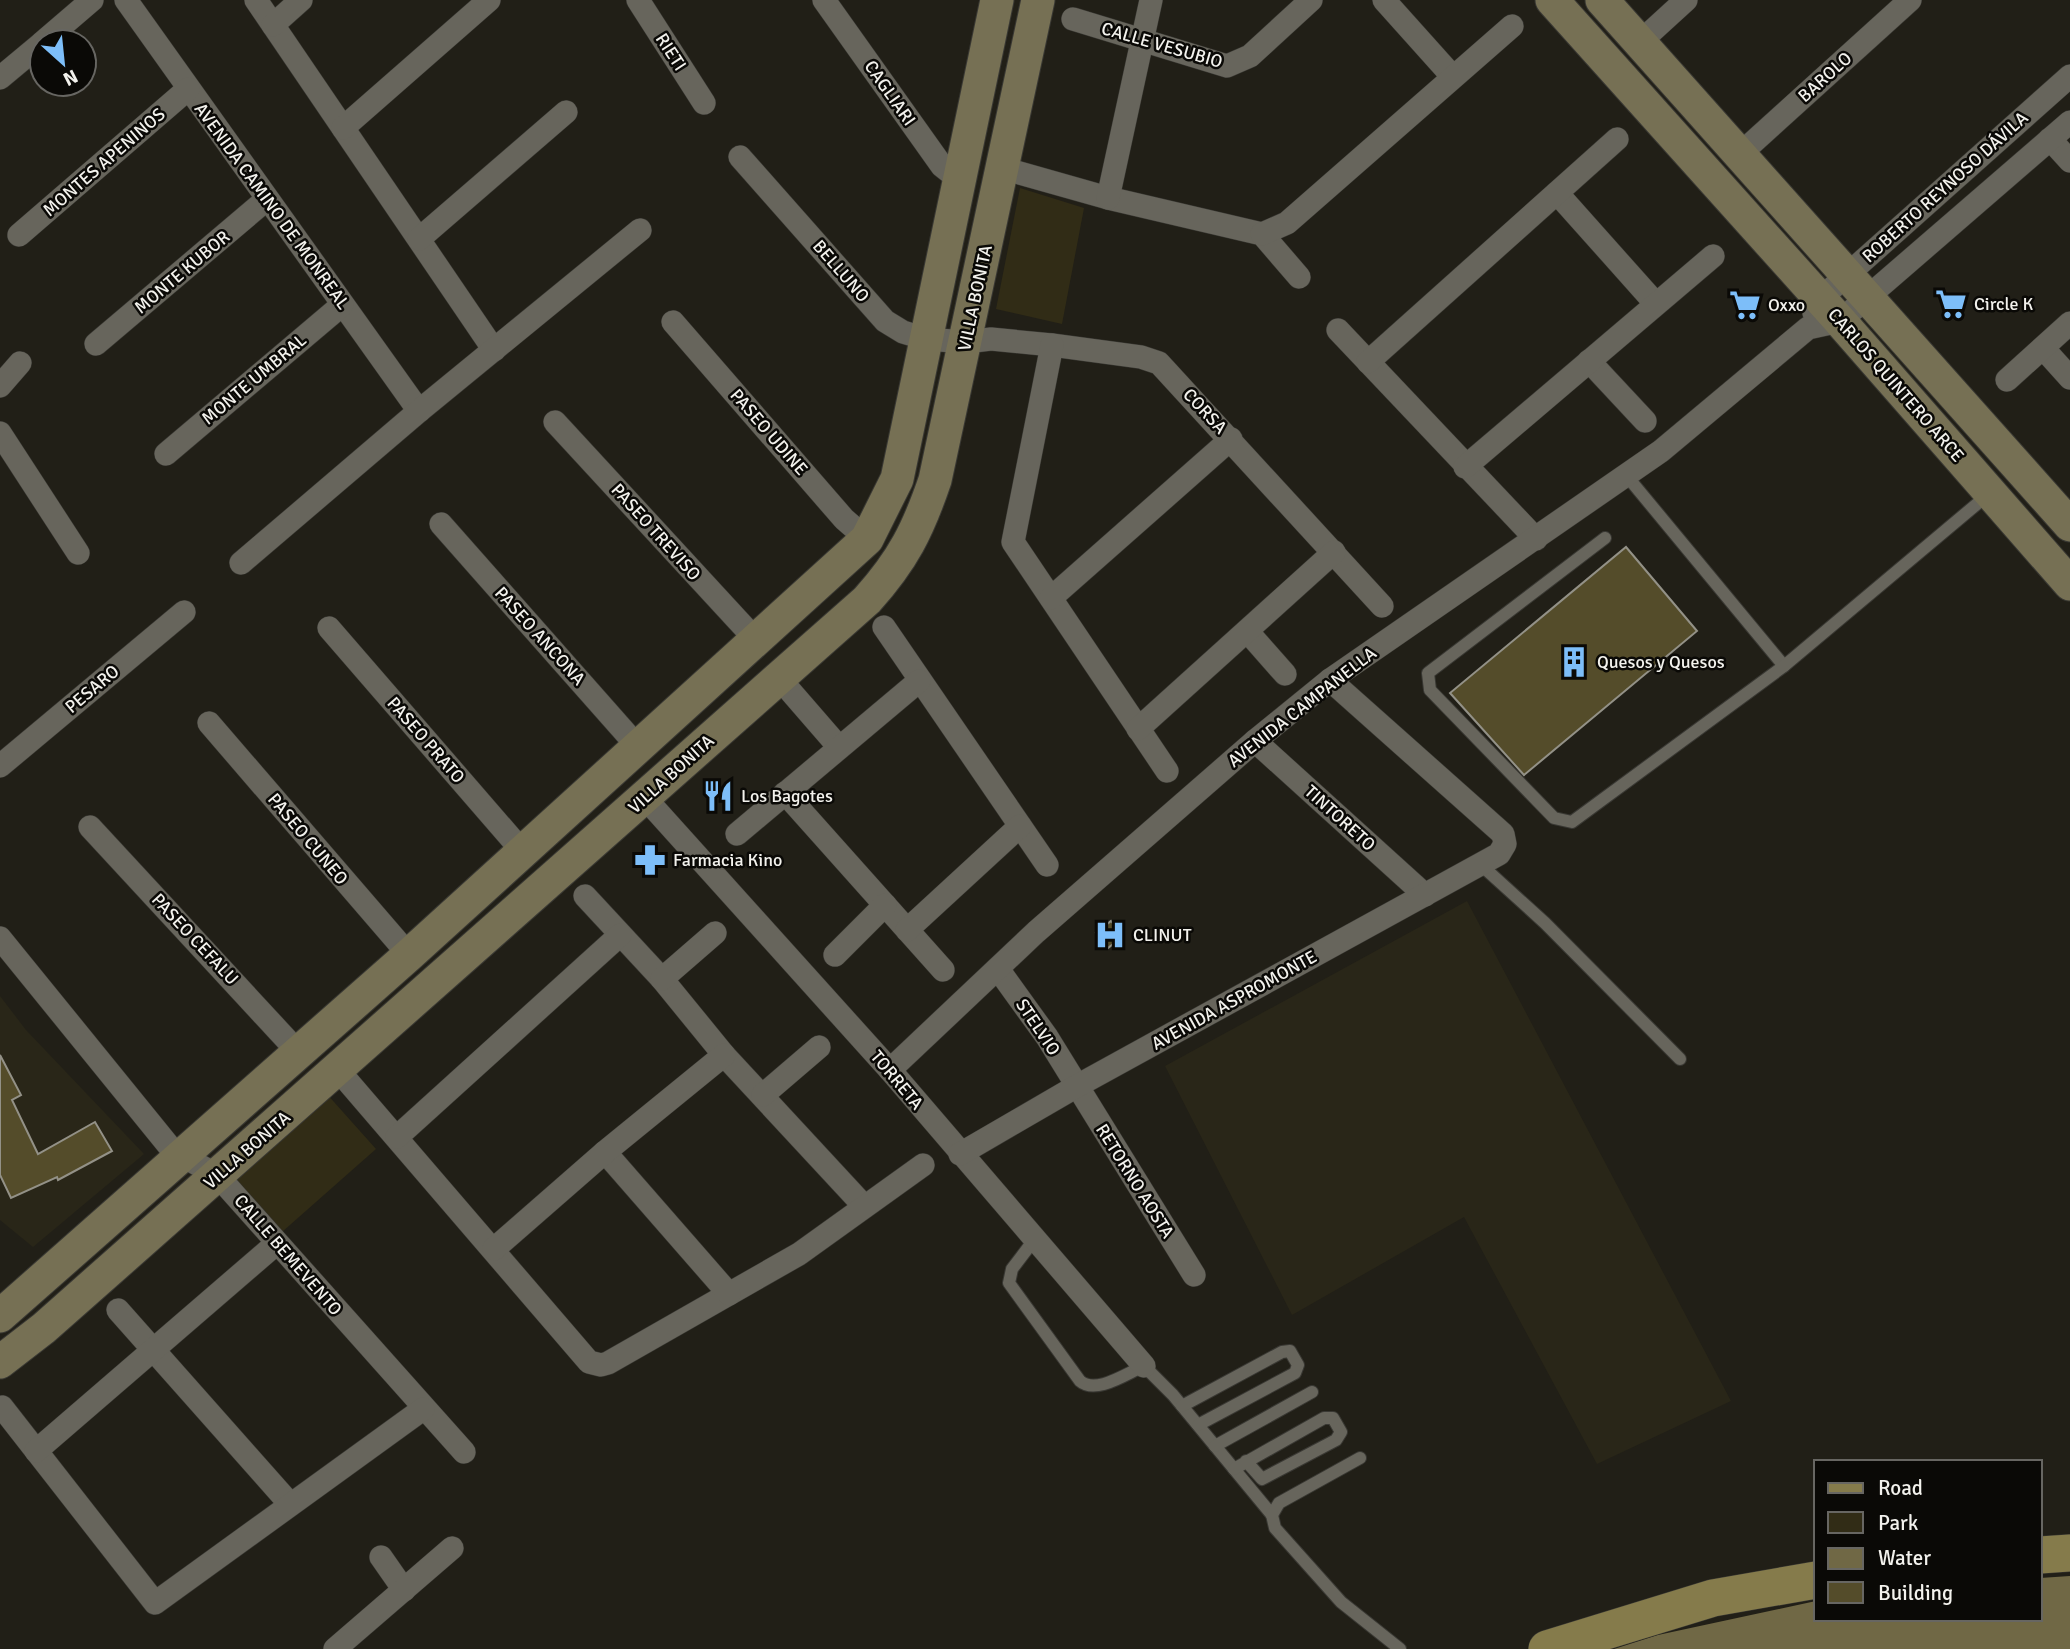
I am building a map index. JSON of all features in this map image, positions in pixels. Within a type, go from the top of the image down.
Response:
[{"type":"main road","points":[[2042,1555],[2070,1553]]},
{"type":"main road","points":[[1547,1649],[1713,1598],[1814,1580]]},
{"type":"street","points":[[59,28],[92,0]]},
{"type":"street","name":"AVENIDA CAMINO DE MONREAL","points":[[126,0],[419,411]]},
{"type":"street","points":[[256,0],[494,350]]},
{"type":"street","points":[[273,25],[301,0]]},
{"type":"street","points":[[343,128],[489,0]]},
{"type":"street","name":"RIETI","points":[[638,0],[704,103]]},
{"type":"street","name":"CAGLIARI","points":[[824,0],[942,166],[961,181]]},
{"type":"street","points":[[0,1316],[409,955],[867,539],[897,479],[997,0]]},
{"type":"street","name":"VILLA BONITA","points":[[0,1362],[338,1070],[867,600],[906,552],[918,530],[935,480],[1038,0]]},
{"type":"street","points":[[1108,198],[1151,0]]},
{"type":"street","name":"CALLE VESUBIO","points":[[1073,19],[1227,66],[1237,64],[1311,0]]},
{"type":"street","points":[[1384,0],[1453,78]]},
{"type":"street","name":"CARLOS QUINTERO ARCE","points":[[1552,0],[1823,316],[1990,493],[2070,583]]},
{"type":"street","name":"CARLOS QUINTERO ARCE","points":[[1602,0],[2070,525]]},
{"type":"street","points":[[1640,42],[1686,0]]},
{"type":"street","name":"BAROLO","points":[[1740,154],[1910,0]]},
{"type":"street","points":[[1262,234],[1287,223],[1512,26]]},
{"type":"street","points":[[0,78],[28,54]]},
{"type":"street","name":"ROBERTO REYNOSO DÁVILA","points":[[1823,316],[2070,76]]},
{"type":"street","name":"MONTES APENINOS","points":[[19,236],[188,89]]},
{"type":"street","points":[[419,239],[566,112]]},
{"type":"street","name":"ROBERTO REYNOSO DÁVILA","points":[[1857,285],[2070,122]]},
{"type":"street","points":[[1368,362],[1617,139]]},
{"type":"street","points":[[2050,139],[2070,161]]},
{"type":"street","name":"BELLUNO","points":[[740,157],[885,321],[903,332],[926,339],[966,342]]},
{"type":"street","points":[[1002,168],[1108,198],[1262,234],[1299,277]]},
{"type":"street","points":[[1557,193],[1656,304]]},
{"type":"street","name":"MONTE KUBOR","points":[[96,344],[268,199]]},
{"type":"street","points":[[242,563],[419,411],[640,230]]},
{"type":"street","points":[[1465,467],[1713,256]]},
{"type":"street","name":"MONTE UMBRAL","points":[[166,454],[342,304]]},
{"type":"street","name":"AVENIDA CAMPANELLA","points":[[890,1070],[998,969],[1255,741],[1330,680],[1661,451],[1823,316]]},
{"type":"street","name":"PASEO UDINE","points":[[673,322],[844,519],[867,539]]},
{"type":"street","points":[[2007,380],[2070,323]]},
{"type":"street","points":[[1338,330],[1536,539]]},
{"type":"street","name":"CORSA","points":[[966,342],[991,339],[1152,359],[1168,370],[1382,606]]},
{"type":"street","points":[[1052,345],[1012,537],[1017,551],[1167,771]]},
{"type":"street","points":[[2043,348],[2070,378]]},
{"type":"street","points":[[1589,361],[1645,421]]},
{"type":"street","points":[[0,386],[20,363]]},
{"type":"street","name":"PASEO TREVISO","points":[[555,422],[757,641]]},
{"type":"street","points":[[0,433],[78,553]]},
{"type":"street","points":[[1051,598],[1231,439]]},
{"type":"street","name":"PASEO ANCONA","points":[[441,524],[639,748]]},
{"type":"street","points":[[1138,729],[1334,552]]},
{"type":"street","name":"PESARO","points":[[0,766],[184,612]]},
{"type":"street","points":[[884,627],[1046,865]]},
{"type":"street","name":"PASEO PRATO","points":[[329,628],[523,852]]},
{"type":"street","points":[[1247,631],[1285,674]]},
{"type":"street","points":[[779,678],[838,746]]},
{"type":"street","name":"AVENIDA ASPROMONTE","points":[[960,1154],[1077,1086],[1499,854],[1505,844],[1503,834],[1330,680]]},
{"type":"street","points":[[737,834],[838,746],[919,681]]},
{"type":"street","name":"PASEO CUNEO","points":[[209,723],[409,955]]},
{"type":"street","name":"TINTORETO","points":[[1255,741],[1424,895]]},
{"type":"street","points":[[785,793],[943,970]]},
{"type":"street","name":"TORRETA","points":[[645,798],[890,1070],[1144,1366]]},
{"type":"street","points":[[907,930],[1020,826]]},
{"type":"street","name":"PASEO CEFALU","points":[[90,827],[299,1053]]},
{"type":"street","points":[[585,897],[662,979],[724,1055],[864,1206]]},
{"type":"street","points":[[835,955],[885,905]]},
{"type":"street","points":[[662,979],[715,933]]},
{"type":"street","points":[[397,1136],[620,934]]},
{"type":"street","name":"CALLE BEMEVENTO","points":[[0,938],[173,1151],[217,1175],[464,1452]]},
{"type":"street","name":"STELVIO","points":[[998,969],[1077,1086]]},
{"type":"street","points":[[763,1095],[819,1047]]},
{"type":"street","points":[[494,1249],[724,1055]]},
{"type":"street","points":[[338,1070],[589,1362],[595,1365],[608,1363],[799,1254],[923,1165]]},
{"type":"street","name":"RETORNO AOSTA","points":[[1077,1086],[1194,1275]]},
{"type":"street","points":[[606,1152],[729,1294]]},
{"type":"street","points":[[36,1451],[276,1243]]},
{"type":"street","points":[[118,1310],[290,1504]]},
{"type":"street","points":[[2,1407],[153,1603],[159,1602],[423,1409]]},
{"type":"street","points":[[335,1649],[452,1548]]},
{"type":"street","points":[[381,1557],[404,1590]]},
{"type":"lane","points":[[1626,475],[1784,666]]},
{"type":"lane","points":[[1605,538],[1429,673],[1430,690],[1554,818],[1572,822],[1580,819],[1784,666],[1990,493]]},
{"type":"lane","points":[[1480,864],[1545,923],[1679,1059]]},
{"type":"lane","points":[[1034,1240],[1012,1269],[1009,1283],[1080,1381],[1088,1386],[1097,1386],[1144,1366],[1216,1446],[1272,1515],[1275,1528],[1341,1602],[1400,1649]]},
{"type":"lane","points":[[1182,1406],[1282,1352],[1290,1352],[1296,1357],[1298,1365],[1295,1373],[1198,1425]]},
{"type":"lane","points":[[1216,1446],[1312,1392]]},
{"type":"lane","points":[[1234,1469],[1246,1461],[1324,1418],[1333,1418],[1339,1424],[1341,1432],[1336,1440],[1274,1475],[1262,1479],[1246,1461]]},
{"type":"lane","points":[[1272,1515],[1279,1503],[1360,1458]]},
{"type":"shaded area","points":[[1467,901],[1731,1401],[1597,1464],[1464,1217],[1292,1315],[1165,1066]]},
{"type":"shaded area","points":[[0,996],[26,1030],[144,1154],[33,1247],[0,1220]]},
{"type":"green space","points":[[1020,188],[1084,208],[1062,324],[996,309]]},
{"type":"green space","points":[[326,1093],[376,1149],[282,1232],[232,1177]]},
{"type":"water","points":[[2070,1576],[2070,1649],[1614,1649],[1658,1635],[1814,1601],[1814,1621],[2042,1621],[2042,1578]]},
{"type":"building","name":"Quesos y Quesos","points":[[1626,547],[1697,631],[1524,775],[1450,693]]},
{"type":"building","name":"CLINUT","points":[[1111,921],[1123,936],[1108,948],[1096,933]]},
{"type":"building","points":[[0,1055],[21,1095],[12,1100],[38,1154],[95,1122],[112,1151],[58,1180],[57,1177],[11,1198],[0,1175]]},
{"type":"place","name":"Circle K","points":[[1951,304]]},
{"type":"place","name":"Oxxo","points":[[1745,305]]},
{"type":"place","name":"Quesos y Quesos","points":[[1574,662]]},
{"type":"place","name":"Los Bagotes","points":[[718,796]]},
{"type":"place","name":"Farmacia Kino","points":[[650,860]]},
{"type":"place","name":"CLINUT","points":[[1110,935]]}]
